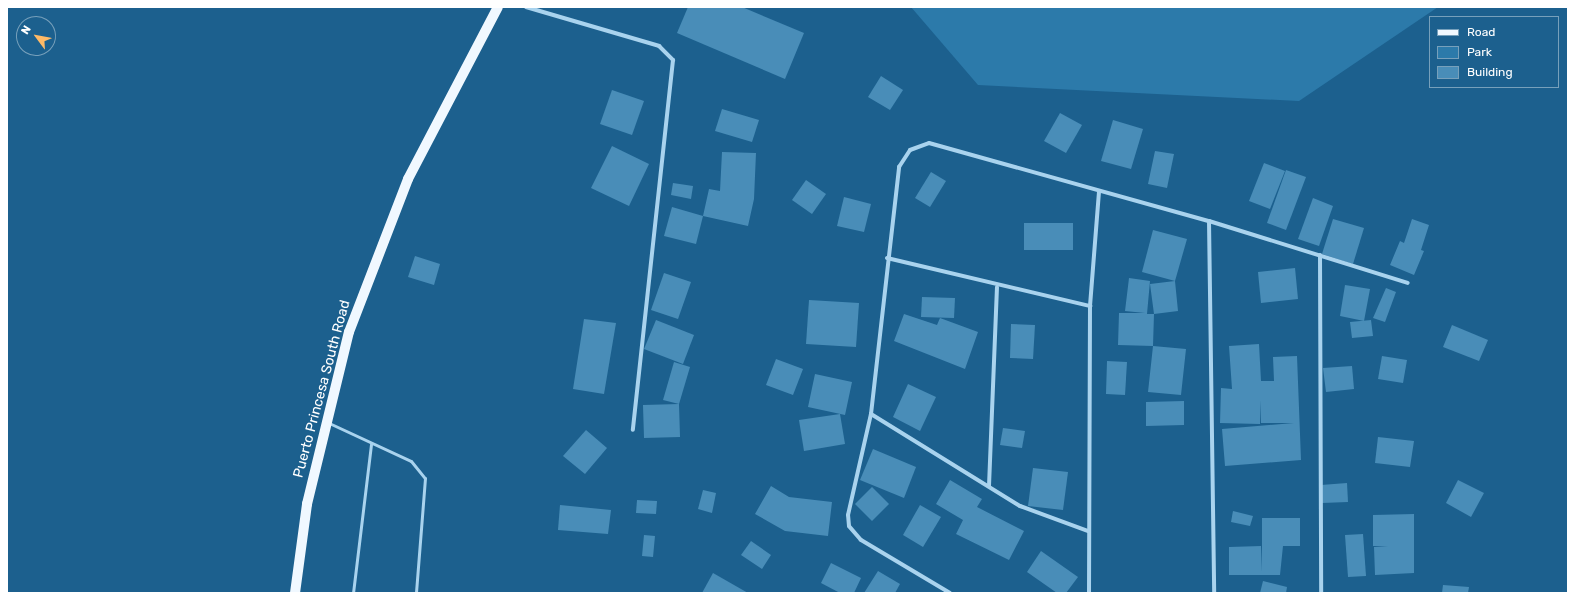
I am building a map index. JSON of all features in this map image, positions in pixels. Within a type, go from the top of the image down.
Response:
[{"type":"main road","name":"Puerto Princesa South Road","points":[[295,593],[307,504],[325,421],[349,332],[374,261],[408,179],[498,7]]},
{"type":"street","points":[[526,7],[659,46],[673,60],[633,430]]},
{"type":"street","points":[[950,593],[861,540],[848,526],[848,515],[871,414],[887,258],[899,166],[918,145],[928,143],[1209,221],[1408,283]]},
{"type":"street","points":[[1088,593],[1090,306],[1099,191]]},
{"type":"street","points":[[1209,221],[1214,593]]},
{"type":"street","points":[[1320,255],[1321,593]]},
{"type":"street","points":[[887,258],[997,287],[1090,306]]},
{"type":"street","points":[[989,486],[997,287]]},
{"type":"street","points":[[871,414],[1034,513],[1088,531]]},
{"type":"lane","points":[[325,421],[371,444],[411,461],[425,478],[416,593]]},
{"type":"lane","points":[[353,593],[371,444]]},
{"type":"green space","points":[[911,7],[1438,7],[1299,101],[978,85]]},
{"type":"building","points":[[688,7],[742,7],[804,33],[785,79],[677,33]]},
{"type":"building","points":[[881,76],[903,90],[890,110],[868,97]]},
{"type":"building","points":[[612,90],[644,101],[632,135],[600,124]]},
{"type":"building","points":[[722,109],[759,120],[752,142],[715,131]]},
{"type":"building","points":[[1060,113],[1082,125],[1066,153],[1044,141]]},
{"type":"building","points":[[1113,120],[1143,129],[1131,169],[1101,161]]},
{"type":"building","points":[[612,146],[649,164],[629,206],[591,188]]},
{"type":"building","points":[[1155,151],[1174,154],[1167,188],[1148,184]]},
{"type":"building","points":[[722,152],[756,153],[754,199],[748,226],[703,216],[709,189],[720,191]]},
{"type":"building","points":[[1264,163],[1285,171],[1270,209],[1249,201]]},
{"type":"building","points":[[1286,170],[1306,177],[1286,230],[1267,223]]},
{"type":"building","points":[[931,172],[946,181],[930,207],[915,198]]},
{"type":"building","points":[[806,180],[826,194],[812,214],[792,200]]},
{"type":"building","points":[[673,183],[693,186],[691,199],[671,195]]},
{"type":"building","points":[[844,197],[871,204],[864,232],[837,226]]},
{"type":"building","points":[[1313,198],[1333,206],[1319,246],[1298,239]]},
{"type":"building","points":[[672,207],[703,216],[696,244],[664,236]]},
{"type":"building","points":[[1333,219],[1364,228],[1353,264],[1322,254]]},
{"type":"building","points":[[1412,219],[1429,225],[1421,250],[1424,251],[1414,275],[1390,265],[1400,241],[1404,243]]},
{"type":"building","points":[[1024,223],[1073,223],[1073,250],[1024,250]]},
{"type":"building","points":[[1153,230],[1187,239],[1175,281],[1142,272]]},
{"type":"building","points":[[415,256],[440,264],[434,285],[408,277]]},
{"type":"building","points":[[1295,268],[1298,299],[1261,303],[1258,272]]},
{"type":"building","points":[[664,273],[691,282],[678,319],[651,310]]},
{"type":"building","points":[[1129,278],[1150,281],[1147,314],[1154,314],[1153,346],[1118,345],[1119,313],[1145,313],[1125,311]]},
{"type":"building","points":[[1175,281],[1178,311],[1154,314],[1150,284]]},
{"type":"building","points":[[1345,285],[1370,289],[1364,321],[1340,316]]},
{"type":"building","points":[[1386,288],[1396,292],[1385,322],[1373,318]]},
{"type":"building","points":[[922,297],[955,298],[954,318],[921,317]]},
{"type":"building","points":[[809,300],[859,303],[856,347],[806,344]]},
{"type":"building","points":[[904,314],[937,325],[940,318],[978,332],[965,369],[894,341]]},
{"type":"building","points":[[584,319],[616,323],[604,394],[573,389]]},
{"type":"building","points":[[656,320],[694,335],[683,364],[644,349]]},
{"type":"building","points":[[1371,320],[1373,336],[1352,338],[1350,322]]},
{"type":"building","points":[[1011,324],[1035,325],[1033,359],[1010,358]]},
{"type":"building","points":[[1452,325],[1488,340],[1479,361],[1443,347]]},
{"type":"building","points":[[1259,344],[1261,381],[1274,381],[1273,357],[1297,356],[1301,460],[1225,466],[1222,429],[1294,423],[1261,423],[1261,400],[1260,424],[1220,423],[1221,388],[1232,389],[1229,346]]},
{"type":"building","points":[[1153,346],[1186,349],[1181,395],[1148,392]]},
{"type":"building","points":[[1382,356],[1407,360],[1403,383],[1378,379]]},
{"type":"building","points":[[776,359],[803,369],[793,395],[766,385]]},
{"type":"building","points":[[1107,361],[1127,362],[1125,395],[1106,394]]},
{"type":"building","points":[[674,362],[690,367],[679,404],[663,400]]},
{"type":"building","points":[[1352,366],[1354,389],[1326,392],[1323,368]]},
{"type":"building","points":[[815,374],[852,382],[845,415],[808,407]]},
{"type":"building","points":[[908,384],[936,397],[920,431],[893,417]]},
{"type":"building","points":[[1184,401],[1184,425],[1146,426],[1146,402]]},
{"type":"building","points":[[679,404],[680,437],[644,438],[643,405]]},
{"type":"building","points":[[840,414],[845,444],[804,451],[799,420]]},
{"type":"building","points":[[1003,428],[1025,431],[1022,448],[1000,445]]},
{"type":"building","points":[[586,430],[607,448],[585,474],[563,456]]},
{"type":"building","points":[[1378,437],[1414,441],[1410,467],[1375,463]]},
{"type":"building","points":[[873,449],[916,467],[904,498],[860,480]]},
{"type":"building","points":[[1033,468],[1068,472],[1063,510],[1028,506]]},
{"type":"building","points":[[950,480],[982,499],[977,507],[1024,531],[1009,560],[956,534],[963,520],[936,504]]},
{"type":"building","points":[[1458,480],[1484,493],[1471,517],[1446,503]]},
{"type":"building","points":[[1347,483],[1348,502],[1322,503],[1321,485]]},
{"type":"building","points":[[771,486],[789,497],[832,502],[828,536],[785,531],[755,514]]},
{"type":"building","points":[[872,487],[889,504],[872,521],[855,504]]},
{"type":"building","points":[[703,490],[716,493],[712,513],[698,509]]},
{"type":"building","points":[[637,500],[657,501],[656,514],[636,513]]},
{"type":"building","points":[[560,505],[611,510],[608,534],[558,530]]},
{"type":"building","points":[[920,505],[941,517],[923,547],[903,535]]},
{"type":"building","points":[[1233,511],[1253,516],[1250,526],[1231,522]]},
{"type":"building","points":[[1414,514],[1414,573],[1375,575],[1374,547],[1388,546],[1373,546],[1373,515]]},
{"type":"building","points":[[1262,518],[1300,518],[1300,546],[1283,546],[1280,575],[1229,575],[1229,547],[1261,546],[1262,572]]},
{"type":"building","points":[[1363,534],[1366,576],[1348,577],[1345,535]]},
{"type":"building","points":[[644,535],[655,536],[653,557],[642,556]]},
{"type":"building","points":[[751,541],[771,555],[762,569],[741,555]]},
{"type":"building","points":[[1041,551],[1078,577],[1066,593],[1057,593],[1027,572]]},
{"type":"building","points":[[831,563],[861,578],[854,593],[840,593],[821,583]]},
{"type":"building","points":[[878,571],[900,584],[895,593],[864,593]]},
{"type":"building","points":[[713,573],[748,593],[702,593]]},
{"type":"building","points":[[1263,581],[1287,587],[1286,593],[1260,593]]},
{"type":"building","points":[[1443,585],[1469,587],[1468,593],[1442,593]]}]
